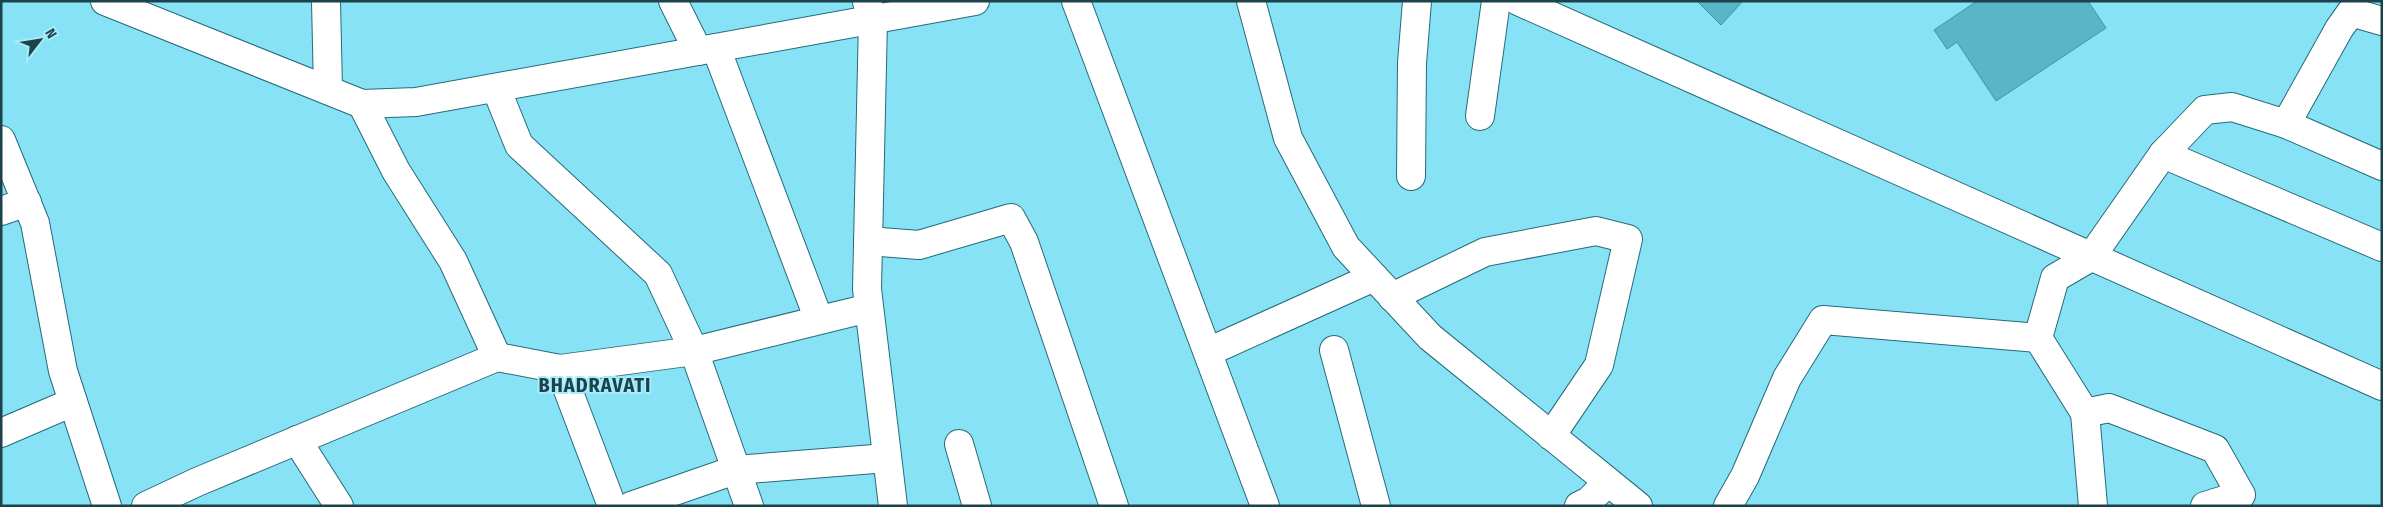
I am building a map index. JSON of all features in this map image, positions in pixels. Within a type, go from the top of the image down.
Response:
[{"type":"street","points":[[104,1],[362,104],[416,102],[707,50],[870,10],[975,1]]},
{"type":"street","points":[[326,1],[328,90]]},
{"type":"street","points":[[673,1],[707,50],[819,320]]},
{"type":"street","points":[[1076,1],[1265,506]]},
{"type":"street","points":[[1252,1],[1288,138],[1346,247],[1430,337],[1638,506]]},
{"type":"street","points":[[1411,176],[1412,63],[1417,1]]},
{"type":"street","points":[[1480,116],[1496,1]]},
{"type":"street","points":[[1518,1],[2382,386]]},
{"type":"street","points":[[870,10],[867,289],[893,506]]},
{"type":"street","points":[[2286,124],[2339,29],[2352,12],[2382,21]]},
{"type":"street","points":[[496,88],[519,145],[658,274],[694,351],[749,506]]},
{"type":"street","points":[[362,104],[396,171],[452,261],[497,357]]},
{"type":"street","points":[[2093,506],[2085,413],[2038,338],[2055,278],[2091,256],[2163,154],[2205,110],[2232,107],[2286,124],[2382,166]]},
{"type":"street","points":[[1,140],[35,224],[63,371],[107,506]]},
{"type":"street","points":[[2163,154],[2382,247]]},
{"type":"street","points":[[1,211],[26,202]]},
{"type":"street","points":[[868,241],[919,245],[1011,218],[1024,242],[1114,506]]},
{"type":"street","points":[[1392,297],[1485,252],[1596,231],[1628,239],[1599,365],[1551,436]]},
{"type":"street","points":[[1208,352],[1374,277]]},
{"type":"street","points":[[146,506],[197,494],[297,440],[497,357],[560,368],[694,351],[869,308]]},
{"type":"street","points":[[1728,506],[1745,476],[1787,378],[1823,320],[2038,338]]},
{"type":"street","points":[[1334,350],[1376,506]]},
{"type":"street","points":[[560,368],[612,506]]},
{"type":"street","points":[[1,433],[73,402]]},
{"type":"street","points":[[2085,413],[2109,408],[2215,449],[2241,495],[2205,506]]},
{"type":"street","points":[[297,440],[339,506]]},
{"type":"street","points":[[959,444],[978,506]]},
{"type":"street","points":[[632,506],[735,470],[887,458]]},
{"type":"street","points":[[1579,506],[1589,501],[1608,482]]},
{"type":"building","points":[[1697,1],[1743,1],[1721,25]]},
{"type":"building","points":[[1977,1],[2088,1],[2106,28],[1996,101],[1957,42],[1947,49],[1934,30]]},
{"type":"district","name":"BHADRAVATI","points":[[595,385]]}]
